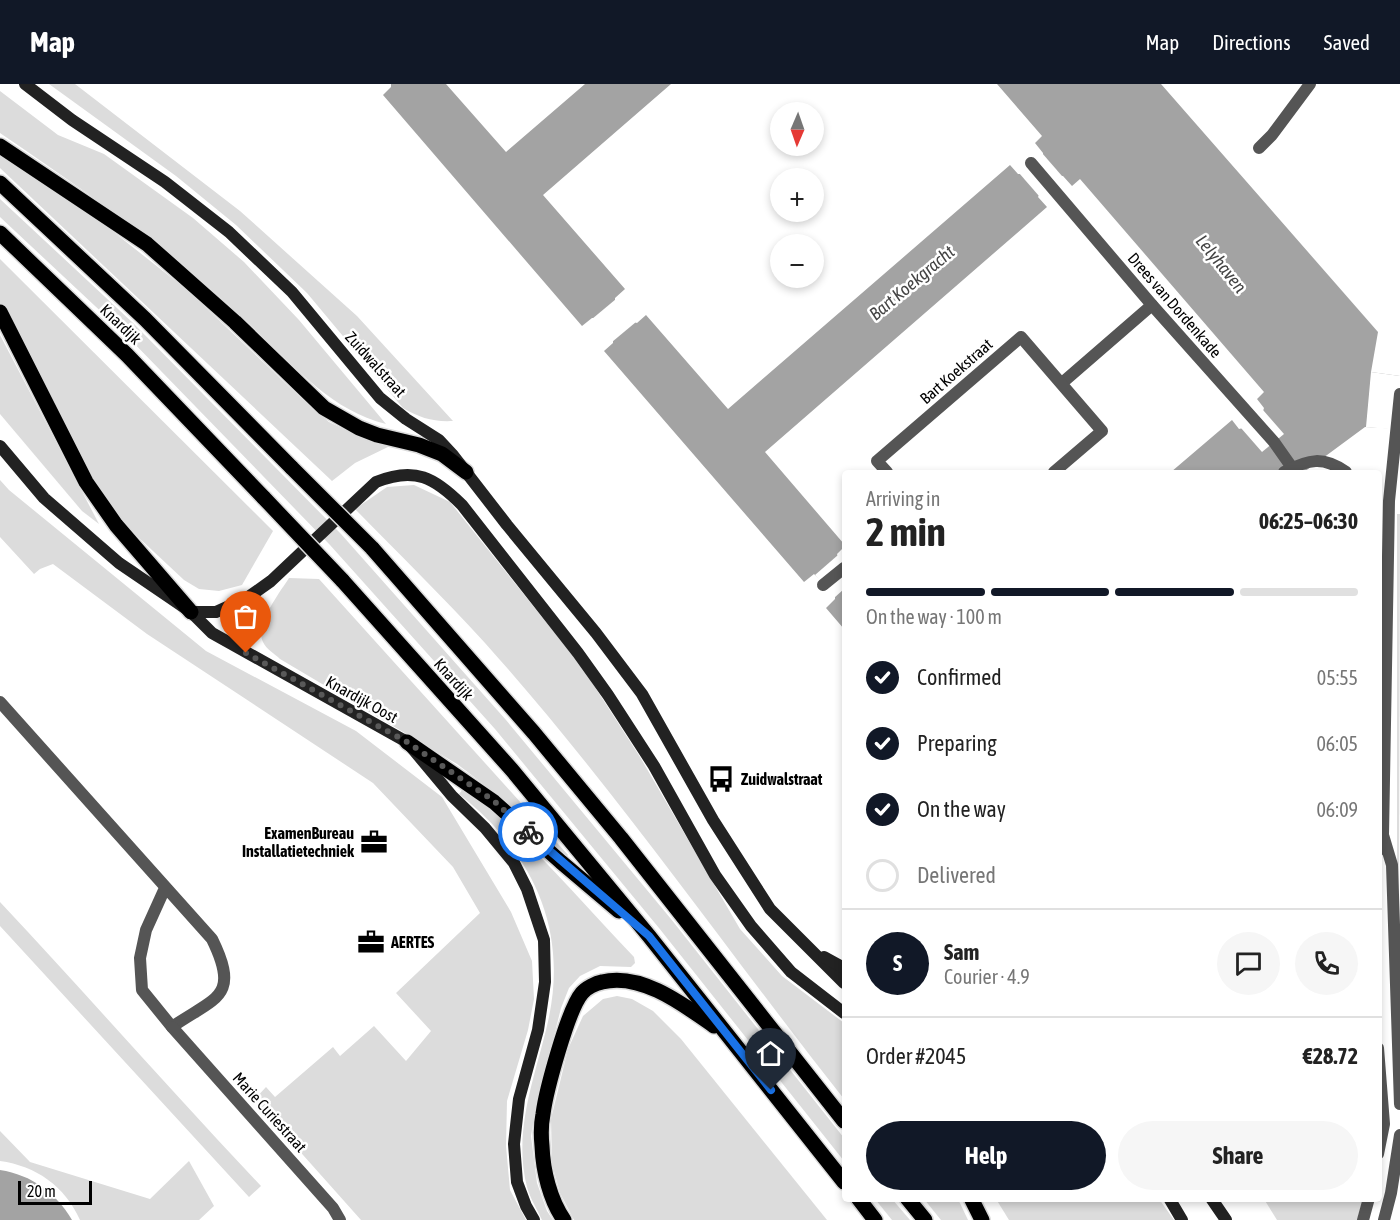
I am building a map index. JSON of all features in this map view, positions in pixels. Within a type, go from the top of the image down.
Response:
[{"type":"main road","points":[[0,146],[147,244],[236,322],[324,408],[359,428],[442,454],[465,472]]},
{"type":"main road","name":"Knardijk","points":[[0,183],[145,319],[372,548],[534,733],[614,829],[842,1118]]},
{"type":"main road","name":"Knardijk","points":[[0,233],[128,355],[342,580],[512,771],[649,936],[842,1179]]},
{"type":"main road","points":[[0,312],[86,483],[116,525],[191,612]]},
{"type":"main road","points":[[407,742],[494,801],[561,862],[649,936]]},
{"type":"main road","points":[[564,1220],[557,1210],[547,1180],[542,1147],[542,1114],[561,1042],[573,1009],[583,992],[600,982],[617,979],[637,983],[658,991],[690,1009],[728,1036]]},
{"type":"main road","points":[[861,1202],[875,1220]]},
{"type":"main road","points":[[910,1202],[925,1220]]},
{"type":"main road","points":[[974,1202],[982,1220]]},
{"type":"street","name":"Zuidwalstraat","points":[[25,84],[72,120],[165,182],[229,232],[292,292],[380,398],[406,419],[439,440],[453,454],[642,694],[740,865],[770,909],[842,981]]},
{"type":"street","points":[[1258,148],[1272,135],[1310,84]]},
{"type":"street","name":"Drees van Dordenkade","points":[[1031,163],[1152,305],[1274,442],[1288,470]]},
{"type":"street","points":[[1062,383],[1152,305]]},
{"type":"street","name":"Bart Koekstraat","points":[[885,470],[877,461],[1021,337],[1102,431],[1056,470]]},
{"type":"street","points":[[1382,838],[1388,636],[1389,501],[1400,394]]},
{"type":"street","name":"Knardijk Oost","points":[[0,446],[44,498],[119,563],[191,612],[212,633],[407,742],[452,796],[485,828],[514,863],[528,889],[544,940],[545,982],[538,1030],[519,1099],[514,1143],[517,1182],[534,1220]]},
{"type":"street","points":[[1291,470],[1316,460],[1333,463],[1343,470]]},
{"type":"street","points":[[191,612],[216,612],[247,598],[271,581],[376,482],[390,476],[407,475],[424,477],[443,486],[462,505],[578,653],[608,695],[654,766],[715,874],[751,926],[791,972],[842,1011]]},
{"type":"street","points":[[823,585],[842,570]]},
{"type":"street","points":[[0,702],[212,939],[223,960],[224,984],[218,998],[172,1027]]},
{"type":"street","points":[[1383,835],[1392,865],[1396,928],[1400,1104]]},
{"type":"street","name":"Marie Curiestraat","points":[[165,888],[146,930],[140,958],[142,990],[172,1027],[333,1208],[340,1220]]},
{"type":"street","name":"Zuidwalstraat","points":[[813,951],[842,967]]},
{"type":"street","points":[[1382,1099],[1384,1124],[1382,1134]]},
{"type":"street","points":[[1384,1220],[1391,1193],[1400,1135]]},
{"type":"street","points":[[1171,1202],[1182,1220]]},
{"type":"street","points":[[1214,1202],[1226,1220]]},
{"type":"street","points":[[1363,1220],[1368,1202]]},
{"type":"shaded area","points":[[49,84],[75,84],[240,211],[357,316],[453,421],[427,419],[403,408],[307,293],[236,225],[176,176]]},
{"type":"shaded area","points":[[0,91],[58,135],[104,154],[193,218],[244,262],[299,320],[386,424],[349,409],[317,387],[187,269],[112,211],[0,133]]},
{"type":"shaded area","points":[[0,151],[106,226],[187,290],[329,422],[361,437],[390,446],[355,463],[332,481],[0,168]]},
{"type":"shaded area","points":[[0,199],[133,323],[341,534],[506,720],[671,919],[842,1135],[842,1158],[659,928],[495,729],[330,545],[126,335],[0,217]]},
{"type":"shaded area","points":[[0,259],[273,531],[242,585],[219,591],[199,589],[184,580],[122,522],[92,477],[0,304]]},
{"type":"shaded area","points":[[0,335],[99,524],[82,511],[0,414]]},
{"type":"shaded area","points":[[0,480],[9,490],[206,651],[356,731],[442,797],[511,912],[532,961],[534,999],[528,1030],[507,1101],[506,1146],[510,1190],[526,1220],[361,1220],[254,1100],[266,1087],[275,1097],[333,1047],[340,1056],[374,1026],[406,1061],[431,1031],[396,993],[480,913],[453,867],[373,783],[147,634],[53,564],[34,574],[0,537]]},
{"type":"shaded area","points":[[414,485],[450,502],[582,667],[640,757],[740,929],[782,976],[842,1021],[842,1096],[624,810],[533,698],[437,592],[355,509],[387,487]]},
{"type":"shaded area","points":[[1397,514],[1400,514],[1399,899],[1397,896]]},
{"type":"shaded area","points":[[289,578],[319,579],[568,855],[565,858],[499,796],[457,764],[280,659],[268,649],[261,635],[262,627],[269,609]]},
{"type":"shaded area","points":[[464,788],[510,827],[634,957],[635,963],[631,967],[600,966],[580,976],[569,988],[561,1008],[531,1136],[537,1183],[547,1211],[553,1220],[542,1220],[530,1195],[523,1165],[522,1143],[528,1101],[549,1017],[554,983],[553,951],[548,921],[538,892],[524,865],[506,840],[459,794]]},
{"type":"shaded area","points":[[0,902],[261,1186],[249,1197],[0,926]]},
{"type":"shaded area","points":[[617,996],[632,999],[653,1011],[681,1039],[827,1220],[574,1220],[560,1193],[552,1164],[551,1119],[568,1049],[583,1016],[603,999]]},
{"type":"shaded area","points":[[0,1131],[30,1162],[150,1199],[189,1161],[214,1206],[199,1220],[80,1220],[66,1197],[48,1180],[26,1168],[0,1161]]},
{"type":"shaded area","points":[[877,1202],[895,1202],[910,1220],[892,1220]]},
{"type":"shaded area","points":[[926,1202],[959,1202],[968,1220],[941,1220]]},
{"type":"shaded area","points":[[998,1202],[1161,1202],[1174,1220],[1009,1220]]},
{"type":"shaded area","points":[[1266,1202],[1362,1202],[1357,1220],[1277,1220]]},
{"type":"water","points":[[391,84],[446,84],[506,152],[585,84],[671,84],[543,195],[625,289],[615,298],[615,301],[634,322],[637,323],[646,315],[728,409],[1010,165],[1018,174],[1021,174],[1043,156],[1035,143],[1042,136],[997,84],[1161,84],[1378,332],[1371,372],[1400,376],[1400,429],[1365,427],[1307,470],[1173,470],[1232,420],[1239,429],[1243,428],[1263,411],[1264,408],[1257,399],[1264,392],[1080,179],[1072,186],[1061,176],[1038,197],[1047,207],[765,452],[842,542],[842,549],[837,554],[842,562],[842,627],[826,608],[835,599],[835,595],[814,574],[804,582],[604,351],[613,343],[613,340],[594,318],[582,326],[383,95]]},
{"type":"water","points":[[0,1170],[22,1176],[42,1187],[66,1210],[72,1220],[0,1220]]},
{"type":"pier","points":[[1042,153],[1062,176],[1039,196],[1019,173]]},
{"type":"pier","points":[[616,299],[636,322],[612,342],[592,319]]},
{"type":"pier","points":[[1371,372],[1400,376],[1400,430],[1366,427]]},
{"type":"pier","points":[[1263,410],[1284,434],[1262,452],[1241,428]]},
{"type":"pier","points":[[838,555],[842,560],[842,591],[834,598],[815,575]]},
{"type":"way so far","points":[[246,653],[407,742],[494,801],[528,832]]},
{"type":"place","name":"Zuidwalstraat","points":[[721,779]]},
{"type":"place","name":"ExamenBureau Installatietechniek","points":[[374,842]]},
{"type":"place","name":"AERTES","points":[[371,942]]},
{"type":"route","points":[[528,832],[649,936],[771,1090]]},
{"type":"water label","name":"Lelyhaven","points":[[1221,264]]},
{"type":"water label","name":"Bart Koekgracht","points":[[912,283]]}]
